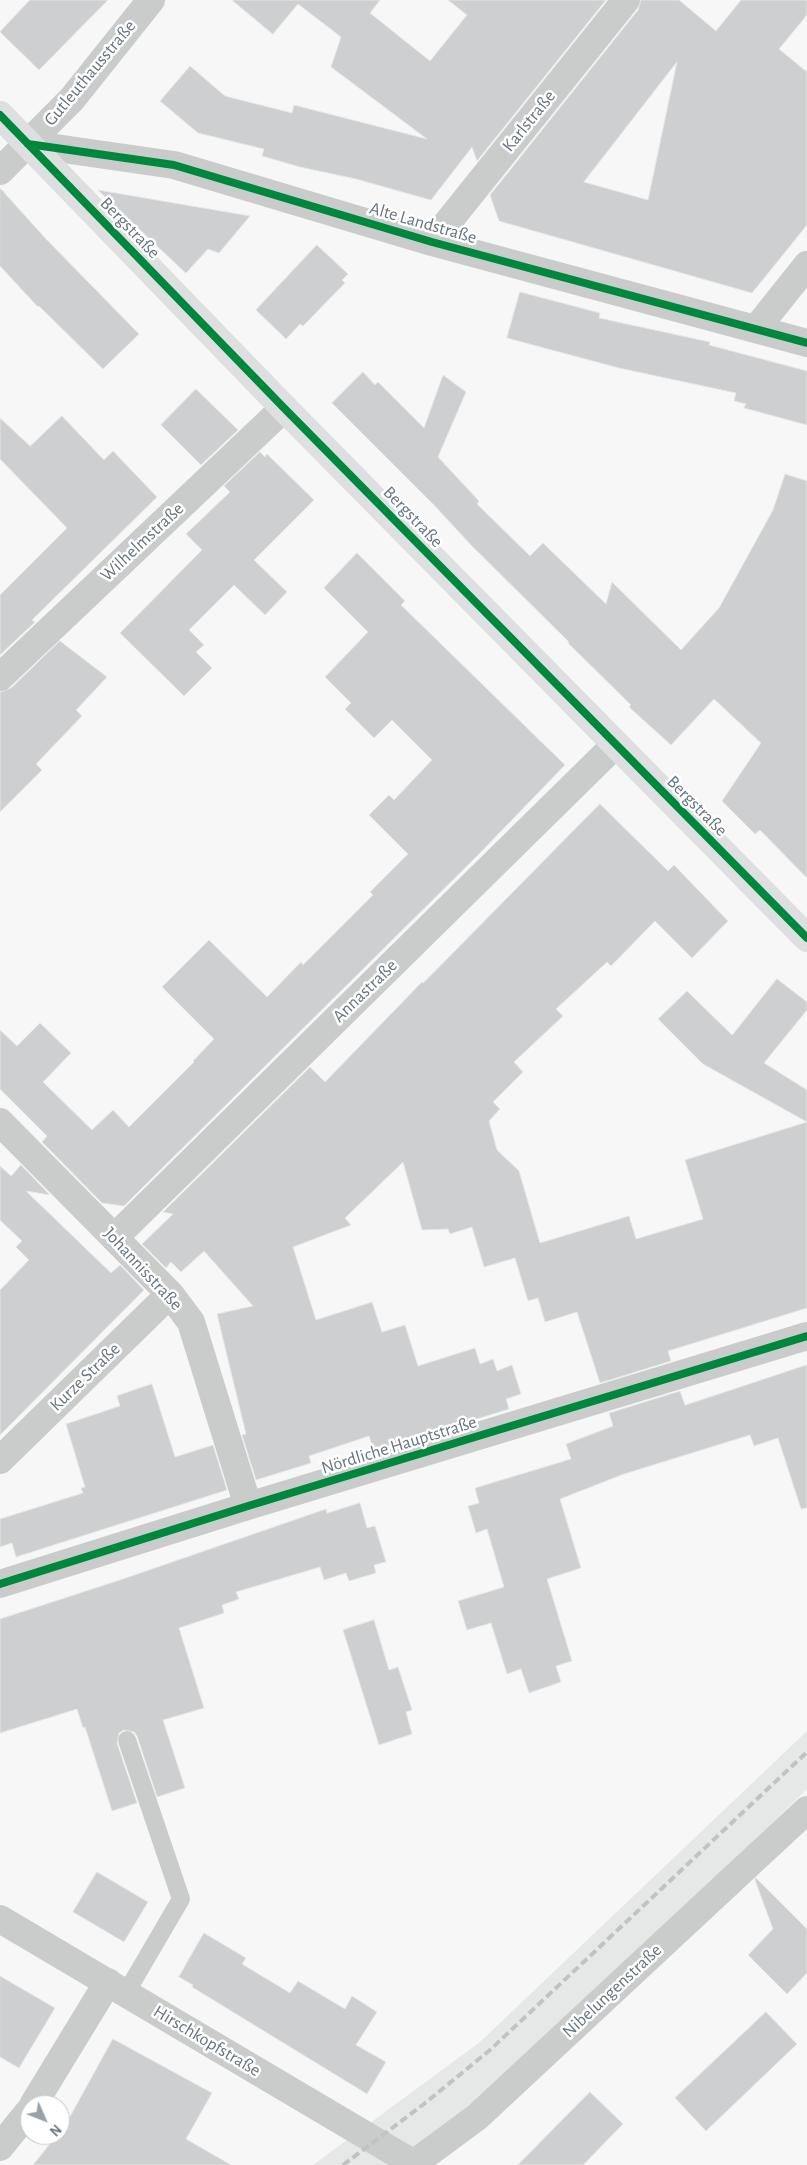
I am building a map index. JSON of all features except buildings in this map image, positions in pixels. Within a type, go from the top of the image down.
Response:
[{"type":"main road","name":"Bergstraße","points":[[0,115],[284,408],[807,938]]},
{"type":"street","name":"Gutleuthausstraße","points":[[0,171],[72,99],[151,0]]},
{"type":"street","name":"Karlstraße","points":[[432,242],[626,0]]},
{"type":"street","name":"Alte Landstraße","points":[[28,144],[174,165],[432,242],[807,342]]},
{"type":"street","points":[[756,329],[807,265]]},
{"type":"street","name":"Wilhelmstraße","points":[[0,677],[284,408]]},
{"type":"street","name":"Annastraße","points":[[115,1237],[615,745]]},
{"type":"street","name":"Johannisstraße","points":[[0,1122],[170,1294],[191,1322],[248,1506]]},
{"type":"street","name":"Kurze Straße","points":[[0,1460],[170,1294]]},
{"type":"street","name":"Nördliche Hauptstraße","points":[[0,1584],[248,1506],[807,1336]]},
{"type":"street","name":"Nibelungenstraße","points":[[414,2165],[477,2116],[807,1810]]},
{"type":"street","name":"Hirschkopfstraße","points":[[0,1919],[414,2165]]},
{"type":"street","points":[[40,2095],[117,1987]]},
{"type":"street","points":[[0,2148],[20,2123]]},
{"type":"lane","points":[[117,1987],[181,1899],[127,1740]]},
{"type":"shaded area","points":[[807,1731],[807,1789],[512,2075],[391,2165],[313,2165],[480,2042]]},
{"type":"railway","points":[[343,2165],[424,2104],[490,2050],[807,1752]]},
{"type":"cycle path","points":[[0,115],[284,408],[807,938]]},
{"type":"cycle path","points":[[28,144],[174,165],[432,242],[807,343]]},
{"type":"cycle path","points":[[0,1584],[248,1506],[807,1336]]}]
